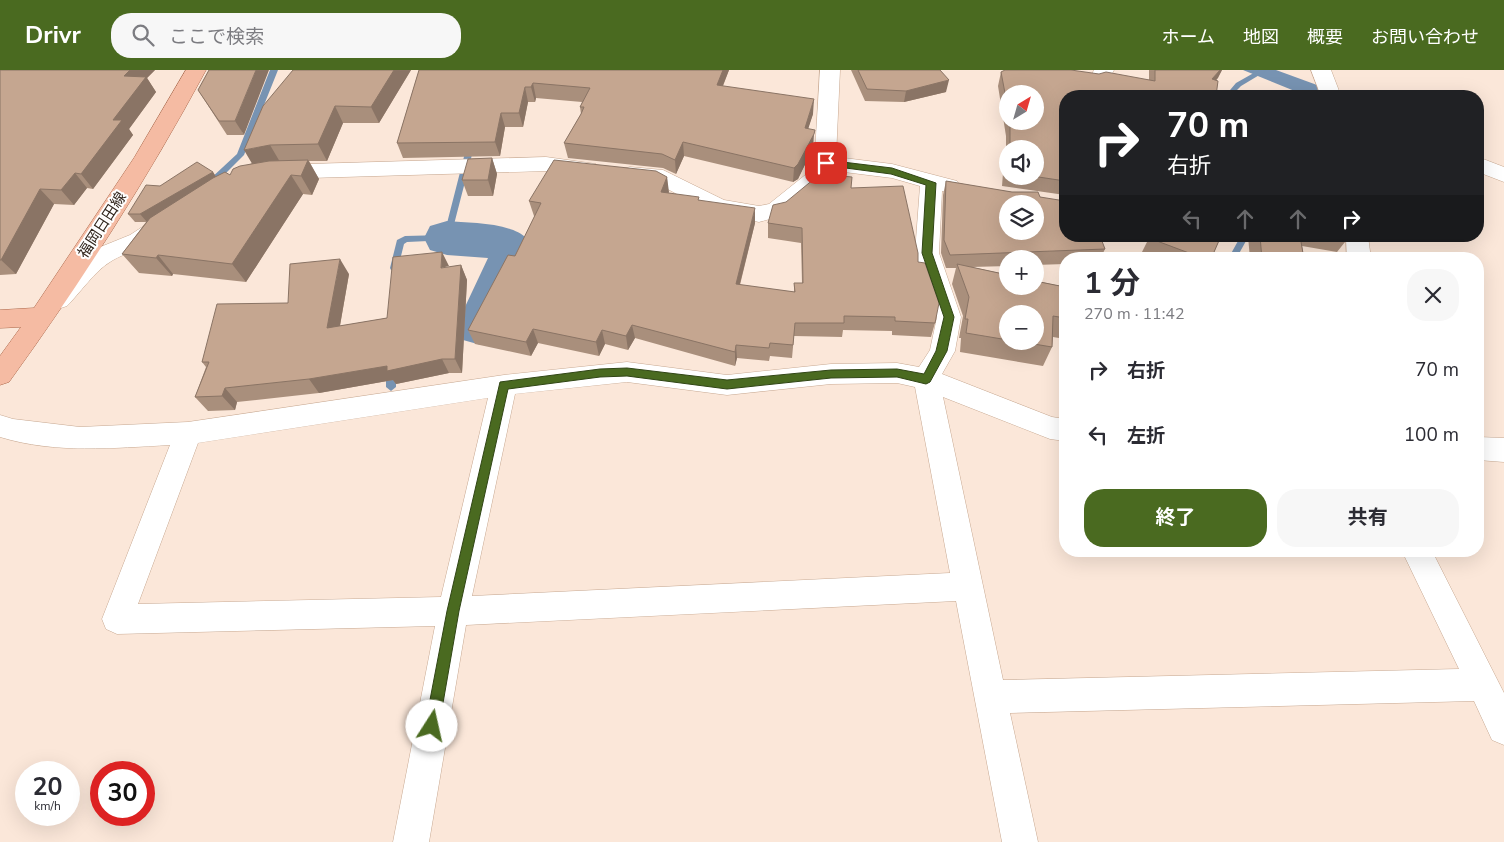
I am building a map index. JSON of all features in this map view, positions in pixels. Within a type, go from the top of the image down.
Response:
[{"type":"main road","name":"福岡日田線","points":[[0,375],[43,317],[173,112],[196,70]]},
{"type":"main road","points":[[0,319],[43,317]]},
{"type":"street","points":[[255,176],[280,171],[546,164],[663,177],[720,207],[759,214],[776,210],[825,171],[830,70]]},
{"type":"street","points":[[1020,70],[1094,80],[1101,77],[1104,70]]},
{"type":"street","points":[[1321,70],[1329,90]]},
{"type":"street","points":[[826,163],[892,171],[931,183],[970,190]]},
{"type":"street","points":[[1484,167],[1504,175]]},
{"type":"street","points":[[931,183],[927,253],[949,317],[942,351],[926,379],[1020,842]]},
{"type":"street","points":[[43,317],[101,256],[138,241],[178,216]]},
{"type":"street","points":[[0,426],[12,430],[80,438],[188,433],[504,385],[600,373],[627,372],[727,385],[831,374],[897,373],[926,379],[1050,428],[1059,429]]},
{"type":"street","points":[[411,842],[453,611],[504,385]]},
{"type":"street","points":[[188,433],[117,619],[453,611],[967,586]]},
{"type":"street","points":[[1484,449],[1504,450]]},
{"type":"street","points":[[1420,557],[1504,728]]},
{"type":"street","points":[[990,697],[1482,685]]},
{"type":"water","points":[[1243,70],[1276,70],[1317,85],[1318,90],[1292,90]]},
{"type":"building","points":[[0,70],[130,70],[124,76],[146,77],[113,120],[122,120],[81,174],[75,173],[61,190],[40,189],[1,260],[0,260]]},
{"type":"building","points":[[209,70],[256,70],[235,121],[219,121],[198,90]]},
{"type":"building","points":[[293,70],[394,70],[371,107],[335,106],[318,144],[270,145],[244,150],[263,106]]},
{"type":"building","points":[[419,70],[723,70],[717,85],[814,99],[805,128],[815,130],[798,164],[794,168],[683,142],[675,160],[662,154],[564,143],[581,114],[584,107],[580,107],[590,88],[533,83],[531,87],[525,87],[519,113],[501,113],[495,142],[397,143]]},
{"type":"building","points":[[858,70],[940,70],[949,80],[906,91],[867,89]]},
{"type":"building","points":[[1005,70],[1071,70],[1099,74],[1106,72],[1155,81],[1155,70],[1220,70],[1212,79],[1218,81],[1217,90],[1059,90],[1059,180],[1044,178],[1044,140],[1010,140],[1010,130],[1044,130],[1044,85],[1003,85],[1001,72]]},
{"type":"building","points":[[492,158],[488,180],[462,180],[468,159]]},
{"type":"building","points":[[308,160],[301,176],[291,175],[232,264],[158,255],[156,258],[122,254],[150,218],[213,178],[225,172],[230,175],[233,169],[240,166],[269,161]]},
{"type":"building","points":[[554,160],[656,171],[667,177],[661,192],[699,197],[698,200],[755,208],[736,284],[795,292],[794,283],[803,283],[802,228],[768,223],[773,205],[786,202],[820,174],[852,177],[851,188],[903,186],[918,253],[918,262],[925,263],[939,303],[935,323],[895,321],[895,317],[844,316],[844,323],[795,323],[793,345],[770,343],[769,348],[736,345],[735,352],[632,325],[626,336],[602,330],[596,342],[533,329],[526,342],[468,330],[508,255],[515,256],[541,203],[529,201]]},
{"type":"building","points":[[197,162],[213,172],[140,214],[128,214],[146,185],[160,186]]},
{"type":"building","points":[[946,181],[1012,192],[1038,192],[1039,195],[999,195],[999,240],[1044,240],[1044,198],[1059,200],[1059,242],[1102,242],[1105,249],[1044,251],[999,250],[999,253],[950,255],[944,240]]},
{"type":"building","points":[[1160,242],[1218,242],[1214,252],[1186,252]]},
{"type":"building","points":[[1261,242],[1301,242],[1303,252],[1261,252]]},
{"type":"building","points":[[442,252],[441,268],[461,265],[455,359],[442,359],[387,371],[387,366],[309,379],[225,388],[222,396],[195,397],[209,362],[202,362],[217,304],[288,303],[290,264],[340,259],[327,328],[387,318],[393,257]]},
{"type":"building","points":[[957,264],[999,273],[999,295],[1044,295],[1044,283],[1059,286],[1059,317],[1053,316],[1052,347],[1044,346],[1044,305],[999,305],[999,338],[966,333],[968,319],[965,319],[969,297]]},
{"type":"waterway","points":[[212,182],[240,155],[274,70]]},
{"type":"waterway","points":[[1232,90],[1262,71]]},
{"type":"waterway","points":[[394,268],[400,242],[405,239],[447,238],[471,143]]},
{"type":"waterway","points":[[447,238],[482,240],[500,244],[512,251],[511,262],[481,326]]},
{"type":"waterway","points":[[1236,252],[1241,242]]},
{"type":"waterway","points":[[391,368],[391,387]]},
{"type":"route","points":[[432,726],[453,611],[504,385],[600,373],[627,372],[727,385],[831,374],[897,373],[926,379],[942,351],[949,317],[927,253],[931,183],[892,171],[826,163]]}]
